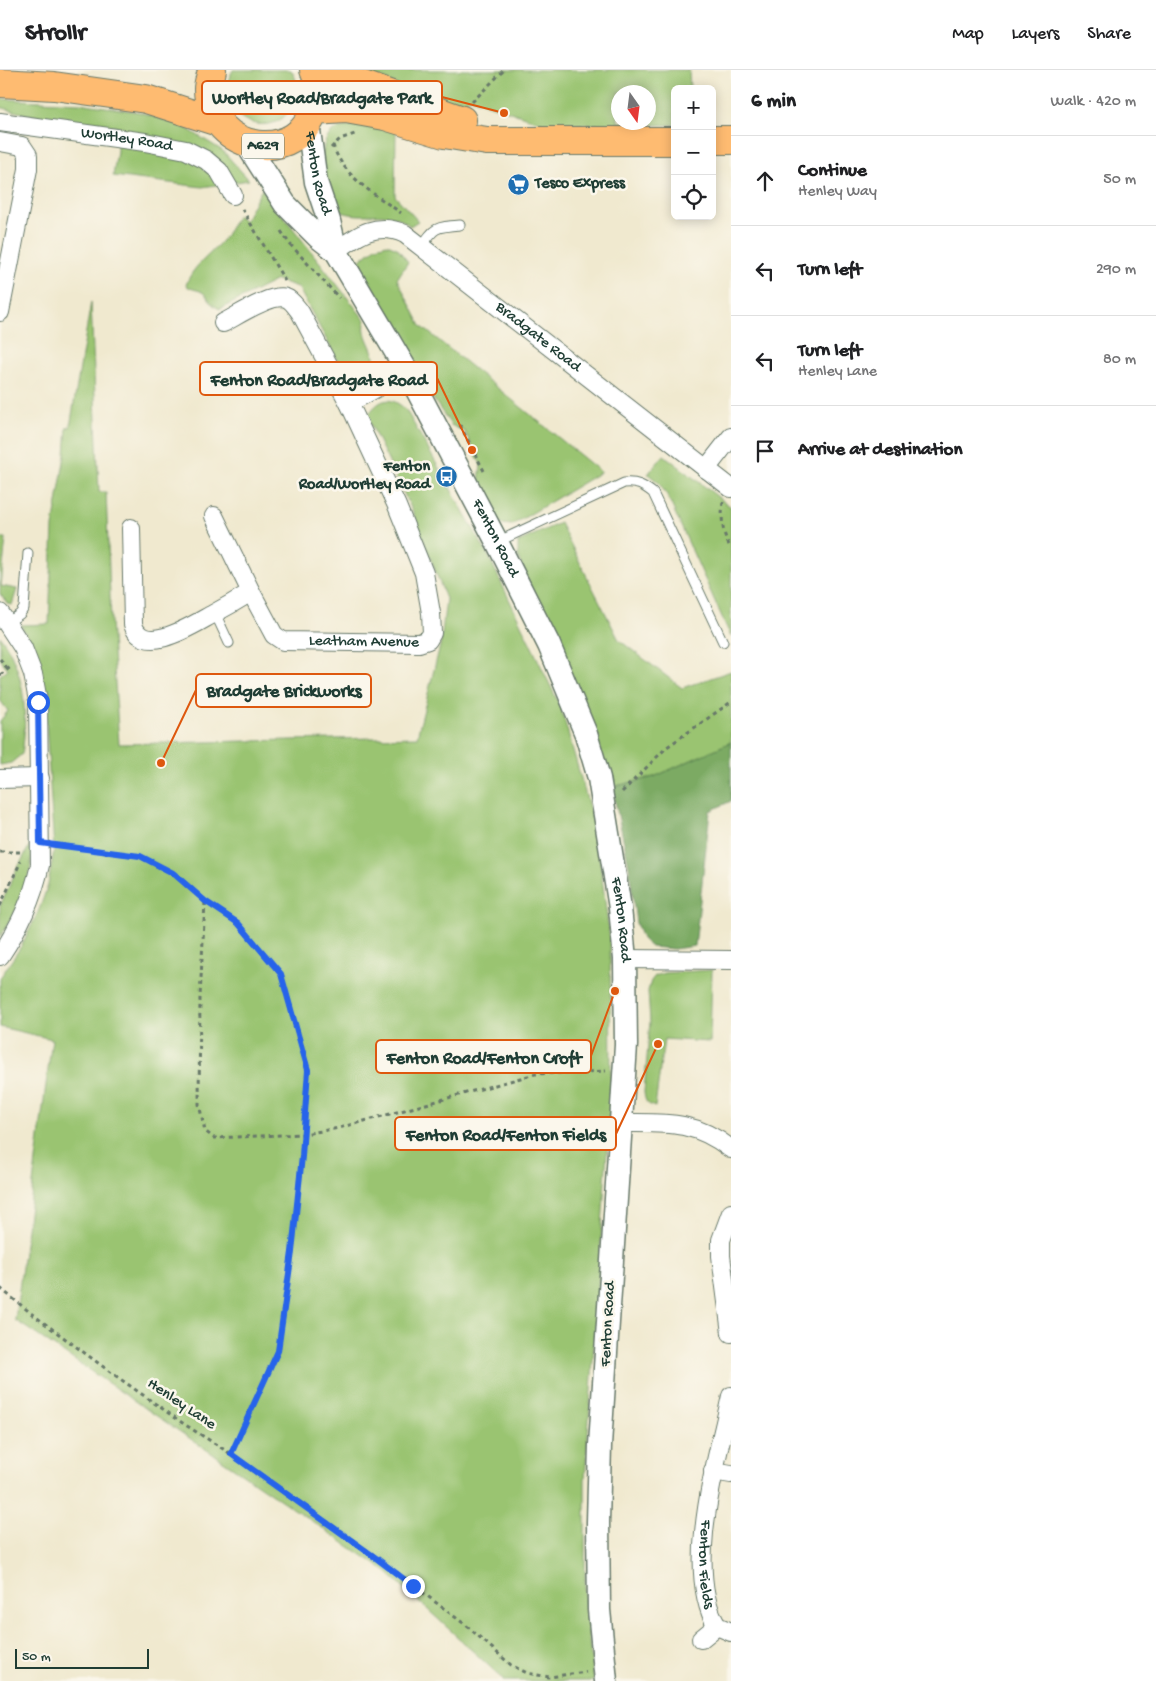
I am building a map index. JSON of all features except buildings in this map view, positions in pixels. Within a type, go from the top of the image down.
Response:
[{"type":"main road","name":"A629","points":[[212,70],[208,87],[210,105],[218,122],[230,135],[246,143],[264,146],[280,143],[296,135],[311,117]]},
{"type":"main road","points":[[314,70],[318,93],[311,117],[346,109],[385,116],[444,134],[487,141],[671,141]]},
{"type":"main road","points":[[330,70],[346,79],[457,119],[541,141]]},
{"type":"main road","name":"A629","points":[[0,83],[54,86],[146,99],[218,122]]},
{"type":"main road","points":[[716,140],[731,140]]},
{"type":"street","name":"Fenton Road","points":[[311,117],[316,182],[329,221],[336,251],[407,371],[549,645],[586,734],[599,778],[608,825],[625,959],[624,1071],[600,1445],[598,1522],[599,1610],[605,1675]]},
{"type":"street","name":"Wortley Road","points":[[0,122],[145,142],[186,150],[206,160],[219,171],[233,195]]},
{"type":"street","points":[[0,312],[28,169],[28,155],[22,146],[1,142]]},
{"type":"street","name":"Fenton Road","points":[[246,143],[285,204],[318,237],[336,251]]},
{"type":"street","name":"Bradgate Road","points":[[336,251],[354,238],[370,231],[382,229],[393,229],[425,241],[728,486]]},
{"type":"street","points":[[223,323],[273,298],[284,297],[290,300],[300,312],[349,403],[407,371]]},
{"type":"street","name":"Leatham Avenue","points":[[214,516],[274,635],[283,641],[419,643],[428,640],[432,633],[429,594],[424,573],[349,403]]},
{"type":"street","points":[[706,469],[731,437]]},
{"type":"street","points":[[131,528],[133,624],[139,636],[151,639],[163,638],[179,633],[251,592]]},
{"type":"street","points":[[0,956],[26,913],[35,888],[40,865],[35,841],[40,778],[38,702],[33,674],[23,648],[3,618]]},
{"type":"street","points":[[0,779],[40,778]]},
{"type":"street","points":[[625,959],[731,960]]},
{"type":"street","points":[[621,1123],[677,1124],[702,1130],[731,1149]]},
{"type":"street","points":[[731,1213],[722,1240],[721,1256],[729,1295],[731,1334]]},
{"type":"street","name":"Fenton Fields","points":[[701,1639],[724,1629],[709,1608],[703,1549],[706,1512],[731,1396]]},
{"type":"street","points":[[714,1470],[731,1474]]},
{"type":"lane","points":[[425,241],[432,230],[441,226],[460,225]]},
{"type":"lane","points":[[497,542],[624,483],[635,482],[644,485],[653,493],[722,642]]},
{"type":"lane","points":[[3,618],[20,614],[24,608],[28,553]]},
{"type":"lane","points":[[214,613],[229,643]]},
{"type":"path","points":[[457,119],[488,84],[504,70]]},
{"type":"path","points":[[333,146],[339,162],[350,175],[425,241]]},
{"type":"path","points":[[233,195],[288,284],[290,300]]},
{"type":"path","points":[[279,227],[289,243],[341,299]]},
{"type":"path","points":[[459,424],[485,473]]},
{"type":"path","points":[[728,486],[721,512],[726,540],[731,548]]},
{"type":"path","points":[[0,659],[8,669]]},
{"type":"path","points":[[618,785],[620,794],[667,747],[731,702]]},
{"type":"path","points":[[0,852],[35,841],[140,856],[173,873],[205,901],[238,923],[281,974],[308,1070],[304,1134],[292,1252],[278,1351],[231,1454]]},
{"type":"path","points":[[0,906],[35,841]]},
{"type":"path","points":[[205,901],[200,997],[199,1104],[205,1131],[214,1138],[304,1134],[339,1128],[535,1074],[624,1071]]},
{"type":"path","name":"Henley Lane","points":[[0,1288],[109,1371],[184,1424],[231,1454],[376,1558],[467,1626],[511,1665],[527,1673],[549,1679],[605,1675]]},
{"type":"green space","points":[[233,70],[291,70],[296,80],[297,92],[295,100],[286,115],[274,123],[261,124],[247,121],[236,113],[228,101],[227,87]]},
{"type":"green space","points":[[353,70],[689,70],[690,85],[671,85],[671,125],[656,125],[656,85],[611,85],[611,125],[545,124],[470,98],[457,111]]},
{"type":"green space","points":[[0,99],[79,103],[139,112],[181,125],[223,151],[249,180],[202,187],[113,176],[117,151],[117,127],[28,115],[0,107]]},
{"type":"green space","points":[[362,124],[396,129],[395,196],[418,221],[410,226],[392,216],[354,215],[334,209],[324,170],[323,150],[331,133],[346,126]]},
{"type":"green space","points":[[262,189],[365,320],[365,332],[373,353],[374,363],[373,368],[363,377],[351,380],[345,374],[298,287],[277,280],[220,309],[213,305],[202,292],[186,285],[196,268],[224,238],[238,215],[244,222]]},
{"type":"green space","points":[[387,244],[397,248],[408,262],[397,279],[421,326],[601,472],[512,525],[502,524],[494,517],[479,480],[481,465],[465,432],[451,425],[430,394],[363,271],[360,260],[376,247]]},
{"type":"green space","points":[[91,302],[99,492],[106,492],[111,621],[119,744],[417,737],[441,642],[446,599],[413,512],[367,417],[375,406],[390,400],[406,410],[488,555],[561,708],[596,831],[610,940],[611,1092],[585,1479],[585,1606],[594,1681],[503,1681],[502,1678],[387,1572],[15,1320],[52,1039],[0,1027],[0,978],[22,945],[39,910],[48,885],[54,850],[44,688],[36,655],[21,625],[49,624],[53,527],[65,455],[67,427],[70,427]]},
{"type":"green space","points":[[664,455],[731,507],[731,637],[667,495],[658,482],[648,474]]},
{"type":"green space","points":[[560,523],[619,640],[682,688],[731,671],[731,742],[654,777],[612,787],[518,557],[518,542]]},
{"type":"green space","points":[[0,538],[6,538],[1,586],[17,589],[12,605],[8,604],[0,594]]},
{"type":"green space","points":[[0,636],[15,663],[20,677],[25,723],[22,754],[11,763],[0,765],[0,721],[8,711],[0,700],[0,675],[8,669],[0,659]]},
{"type":"green space","points":[[731,742],[731,801],[710,811],[695,946],[674,949],[651,947],[642,939],[636,923],[629,866],[612,787],[654,777]]},
{"type":"green space","points":[[31,843],[32,856],[28,881],[19,904],[0,937],[0,906]]},
{"type":"green space","points":[[712,970],[710,1042],[664,1039],[655,1107],[652,1106],[646,1102],[644,1092],[650,1022],[648,991],[651,981],[655,976],[664,973]]},
{"type":"place","name":"Wortley Road/Bradgate Park","points":[[504,113]]},
{"type":"place","name":"Tesco Express","points":[[519,184]]},
{"type":"place","name":"Fenton Road/Bradgate Road","points":[[472,450]]},
{"type":"place","name":"Fenton Road/Wortley Road","points":[[446,476]]},
{"type":"place","name":"Bradgate Brickworks","points":[[161,763]]},
{"type":"place","name":"Fenton Road/Fenton Croft","points":[[615,991]]},
{"type":"place","name":"Fenton Road/Fenton Fields","points":[[658,1044]]},
{"type":"route","points":[[38,702],[40,843],[140,856],[173,873],[205,901],[238,923],[281,974],[308,1070],[302,1156],[292,1252],[278,1351],[231,1454],[413,1586]]}]
